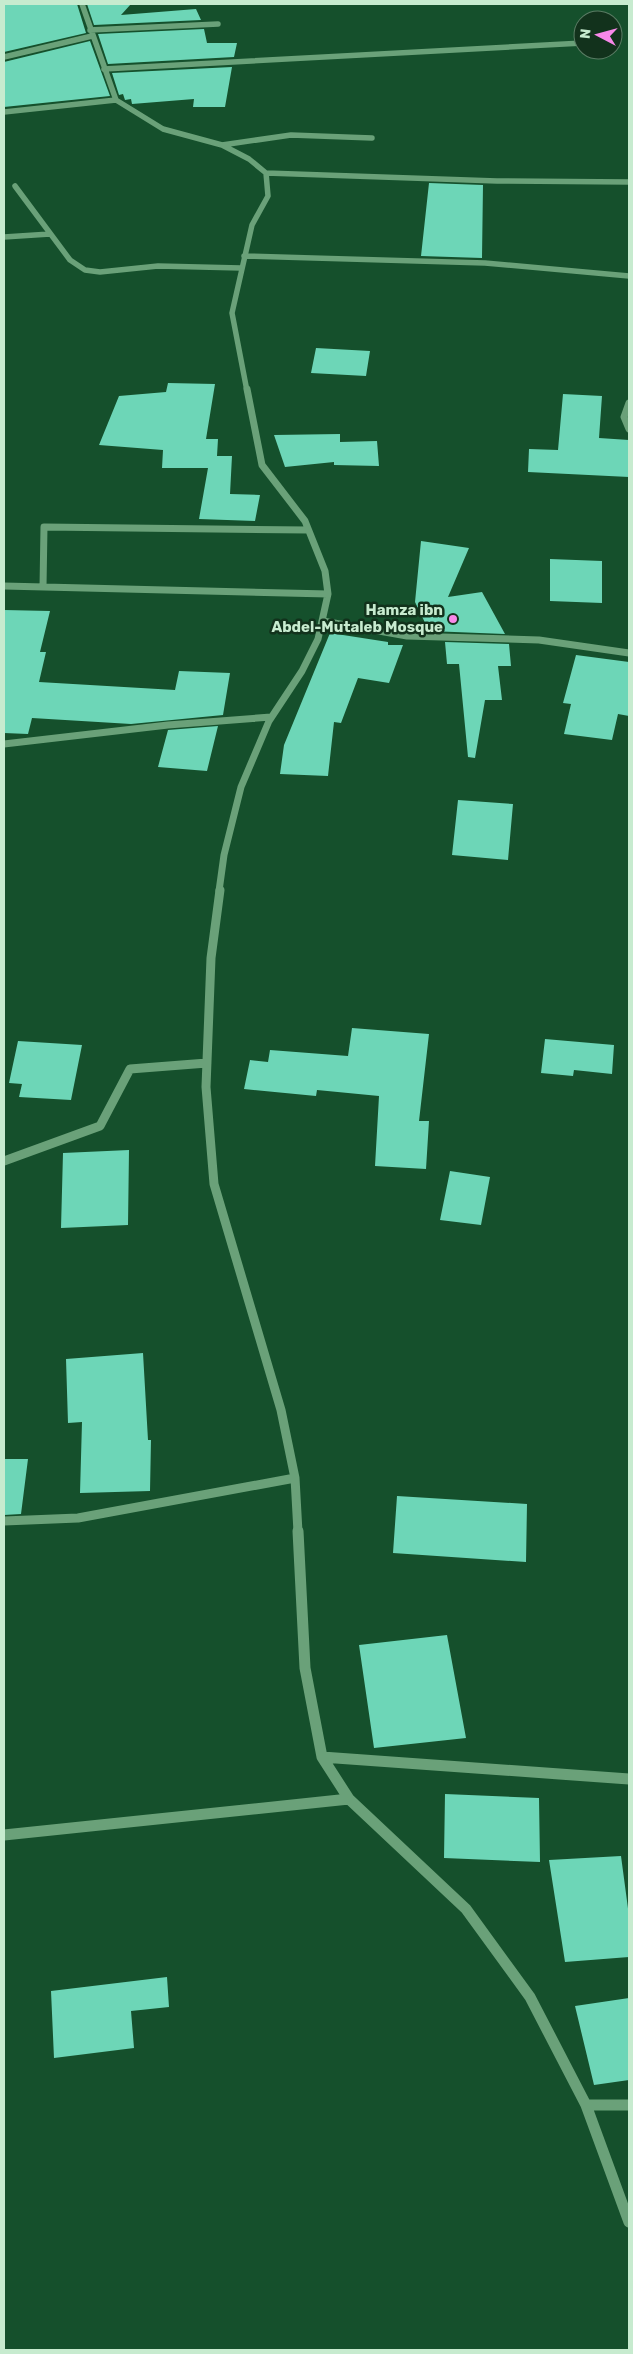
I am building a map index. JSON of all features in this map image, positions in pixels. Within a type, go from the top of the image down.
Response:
[{"type":"street","points":[[82,4],[116,100],[163,129],[222,145],[249,159],[266,173],[497,181],[629,182]]},
{"type":"street","points":[[4,57],[91,33],[218,24]]},
{"type":"street","points":[[104,69],[204,62],[573,44]]},
{"type":"street","points":[[4,112],[94,104],[116,100]]},
{"type":"street","points":[[222,145],[291,135],[372,138]]},
{"type":"street","points":[[266,173],[268,196],[252,225],[232,313],[262,465],[305,521],[325,571],[328,594],[318,639],[302,672],[271,717],[241,787],[224,855],[211,958],[206,1087],[214,1184],[281,1410],[295,1478],[305,1668],[322,1757],[349,1799],[466,1909],[530,1997],[586,2105],[629,2222]]},
{"type":"street","points":[[15,186],[70,260],[85,270],[100,272],[158,266],[241,268]]},
{"type":"street","points":[[4,237],[50,234]]},
{"type":"street","points":[[244,256],[482,262],[576,269],[629,276]]},
{"type":"street","points":[[629,403],[624,417],[629,429]]},
{"type":"street","points":[[43,587],[44,527],[308,530]]},
{"type":"street","points":[[4,586],[328,594]]},
{"type":"street","points":[[323,621],[407,636],[539,640],[629,653]]},
{"type":"street","points":[[4,744],[168,725],[271,717]]},
{"type":"street","points":[[4,1161],[100,1126],[130,1069],[207,1063]]},
{"type":"street","points":[[4,1521],[78,1518],[295,1478]]},
{"type":"street","points":[[322,1757],[629,1779]]},
{"type":"street","points":[[4,1835],[349,1799]]},
{"type":"street","points":[[586,2105],[629,2105]]},
{"type":"building","points":[[4,4],[77,4],[86,33],[4,52]]},
{"type":"building","points":[[87,4],[131,4],[121,15],[196,9],[201,20],[94,25]]},
{"type":"building","points":[[204,29],[207,43],[237,43],[234,57],[108,64],[98,34]]},
{"type":"building","points":[[90,41],[110,96],[4,107],[4,62]]},
{"type":"building","points":[[232,67],[225,107],[193,107],[194,99],[132,104],[131,99],[125,100],[123,94],[119,95],[112,73]]},
{"type":"building","points":[[429,183],[483,185],[482,258],[421,256]]},
{"type":"building","points":[[316,348],[370,351],[366,376],[311,373]]},
{"type":"building","points":[[168,383],[215,384],[206,439],[218,439],[217,456],[232,456],[230,494],[260,495],[255,521],[199,519],[208,468],[162,468],[163,450],[99,445],[119,396],[166,392]]},
{"type":"building","points":[[563,394],[602,396],[599,438],[629,440],[629,477],[528,472],[529,449],[558,450]]},
{"type":"building","points":[[340,434],[340,442],[377,441],[379,466],[334,465],[334,462],[285,467],[274,435]]},
{"type":"building","points":[[421,541],[469,548],[448,597],[482,592],[505,634],[429,631],[415,602]]},
{"type":"building","points":[[550,559],[602,561],[602,603],[550,601]]},
{"type":"building","points":[[4,610],[50,611],[40,652],[46,652],[39,682],[175,690],[179,671],[230,673],[223,715],[131,724],[32,718],[28,734],[4,733]]},
{"type":"building","points":[[330,633],[388,642],[388,645],[403,645],[389,683],[358,678],[341,723],[334,722],[328,776],[280,774],[284,745]]},
{"type":"building","points":[[445,642],[509,644],[511,666],[498,666],[502,700],[485,700],[475,758],[468,757],[459,664],[447,664]]},
{"type":"building","points":[[576,655],[629,662],[629,716],[618,714],[612,740],[564,734],[571,704],[563,703]]},
{"type":"building","points":[[218,726],[207,771],[158,767],[168,730]]},
{"type":"building","points":[[458,800],[513,804],[508,860],[452,855]]},
{"type":"building","points":[[352,1028],[429,1034],[419,1121],[429,1121],[426,1169],[375,1166],[379,1096],[317,1090],[316,1096],[244,1089],[250,1060],[268,1062],[270,1050],[348,1056]]},
{"type":"building","points":[[545,1039],[614,1045],[612,1074],[574,1070],[573,1076],[541,1073]]},
{"type":"building","points":[[18,1041],[82,1045],[71,1100],[19,1097],[22,1084],[9,1083]]},
{"type":"building","points":[[129,1150],[128,1225],[61,1228],[63,1153]]},
{"type":"building","points":[[450,1171],[490,1177],[481,1225],[440,1220]]},
{"type":"building","points":[[143,1353],[148,1440],[151,1440],[150,1491],[80,1493],[82,1422],[68,1423],[66,1359]]},
{"type":"building","points":[[4,1459],[28,1459],[21,1514],[4,1515]]},
{"type":"building","points":[[397,1496],[527,1504],[526,1562],[393,1553]]},
{"type":"building","points":[[447,1635],[466,1738],[374,1748],[359,1645]]},
{"type":"building","points":[[445,1794],[539,1798],[540,1862],[444,1858]]},
{"type":"building","points":[[621,1856],[629,1916],[629,1957],[565,1962],[549,1860]]},
{"type":"building","points":[[167,1977],[169,2007],[131,2011],[134,2048],[54,2058],[51,1991]]},
{"type":"building","points":[[629,1998],[629,2080],[594,2085],[575,2006]]},
{"type":"place","name":"Hamza ibn Abdel-Mutaleb Mosque","points":[[453,619]]}]
